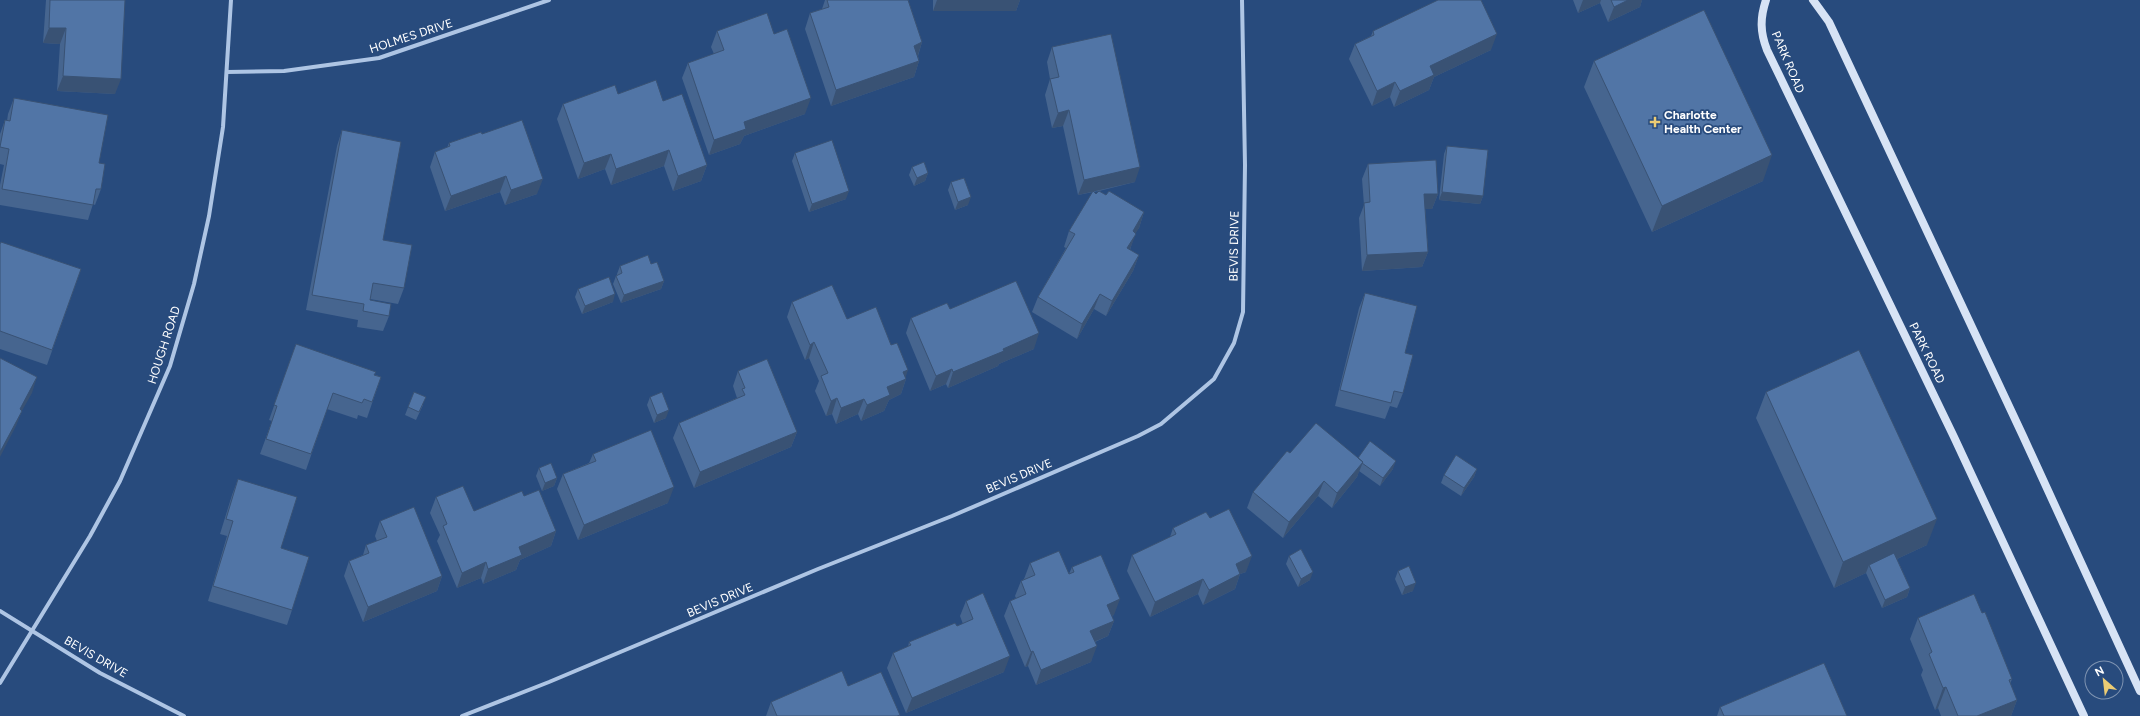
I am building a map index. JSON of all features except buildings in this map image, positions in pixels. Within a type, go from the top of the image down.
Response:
[{"type":"main road","name":"PARK ROAD","points":[[1766,0],[1762,10],[1761,25],[1767,50],[1951,429],[2084,716]]},
{"type":"main road","points":[[1813,0],[1829,22],[2140,691]]},
{"type":"street","name":"HOUGH ROAD","points":[[0,683],[120,481],[170,366],[194,284],[209,216],[223,127],[231,0]]},
{"type":"street","name":"HOLMES DRIVE","points":[[227,72],[284,71],[379,58],[549,0]]},
{"type":"street","name":"BEVIS DRIVE","points":[[462,716],[549,682],[818,569],[952,516],[1138,436],[1161,424],[1214,379],[1234,343],[1243,312],[1245,165],[1242,0]]},
{"type":"street","name":"BEVIS DRIVE","points":[[0,611],[100,673],[184,716]]},
{"type":"place","name":"Charlotte Health Center","points":[[1655,122]]}]
